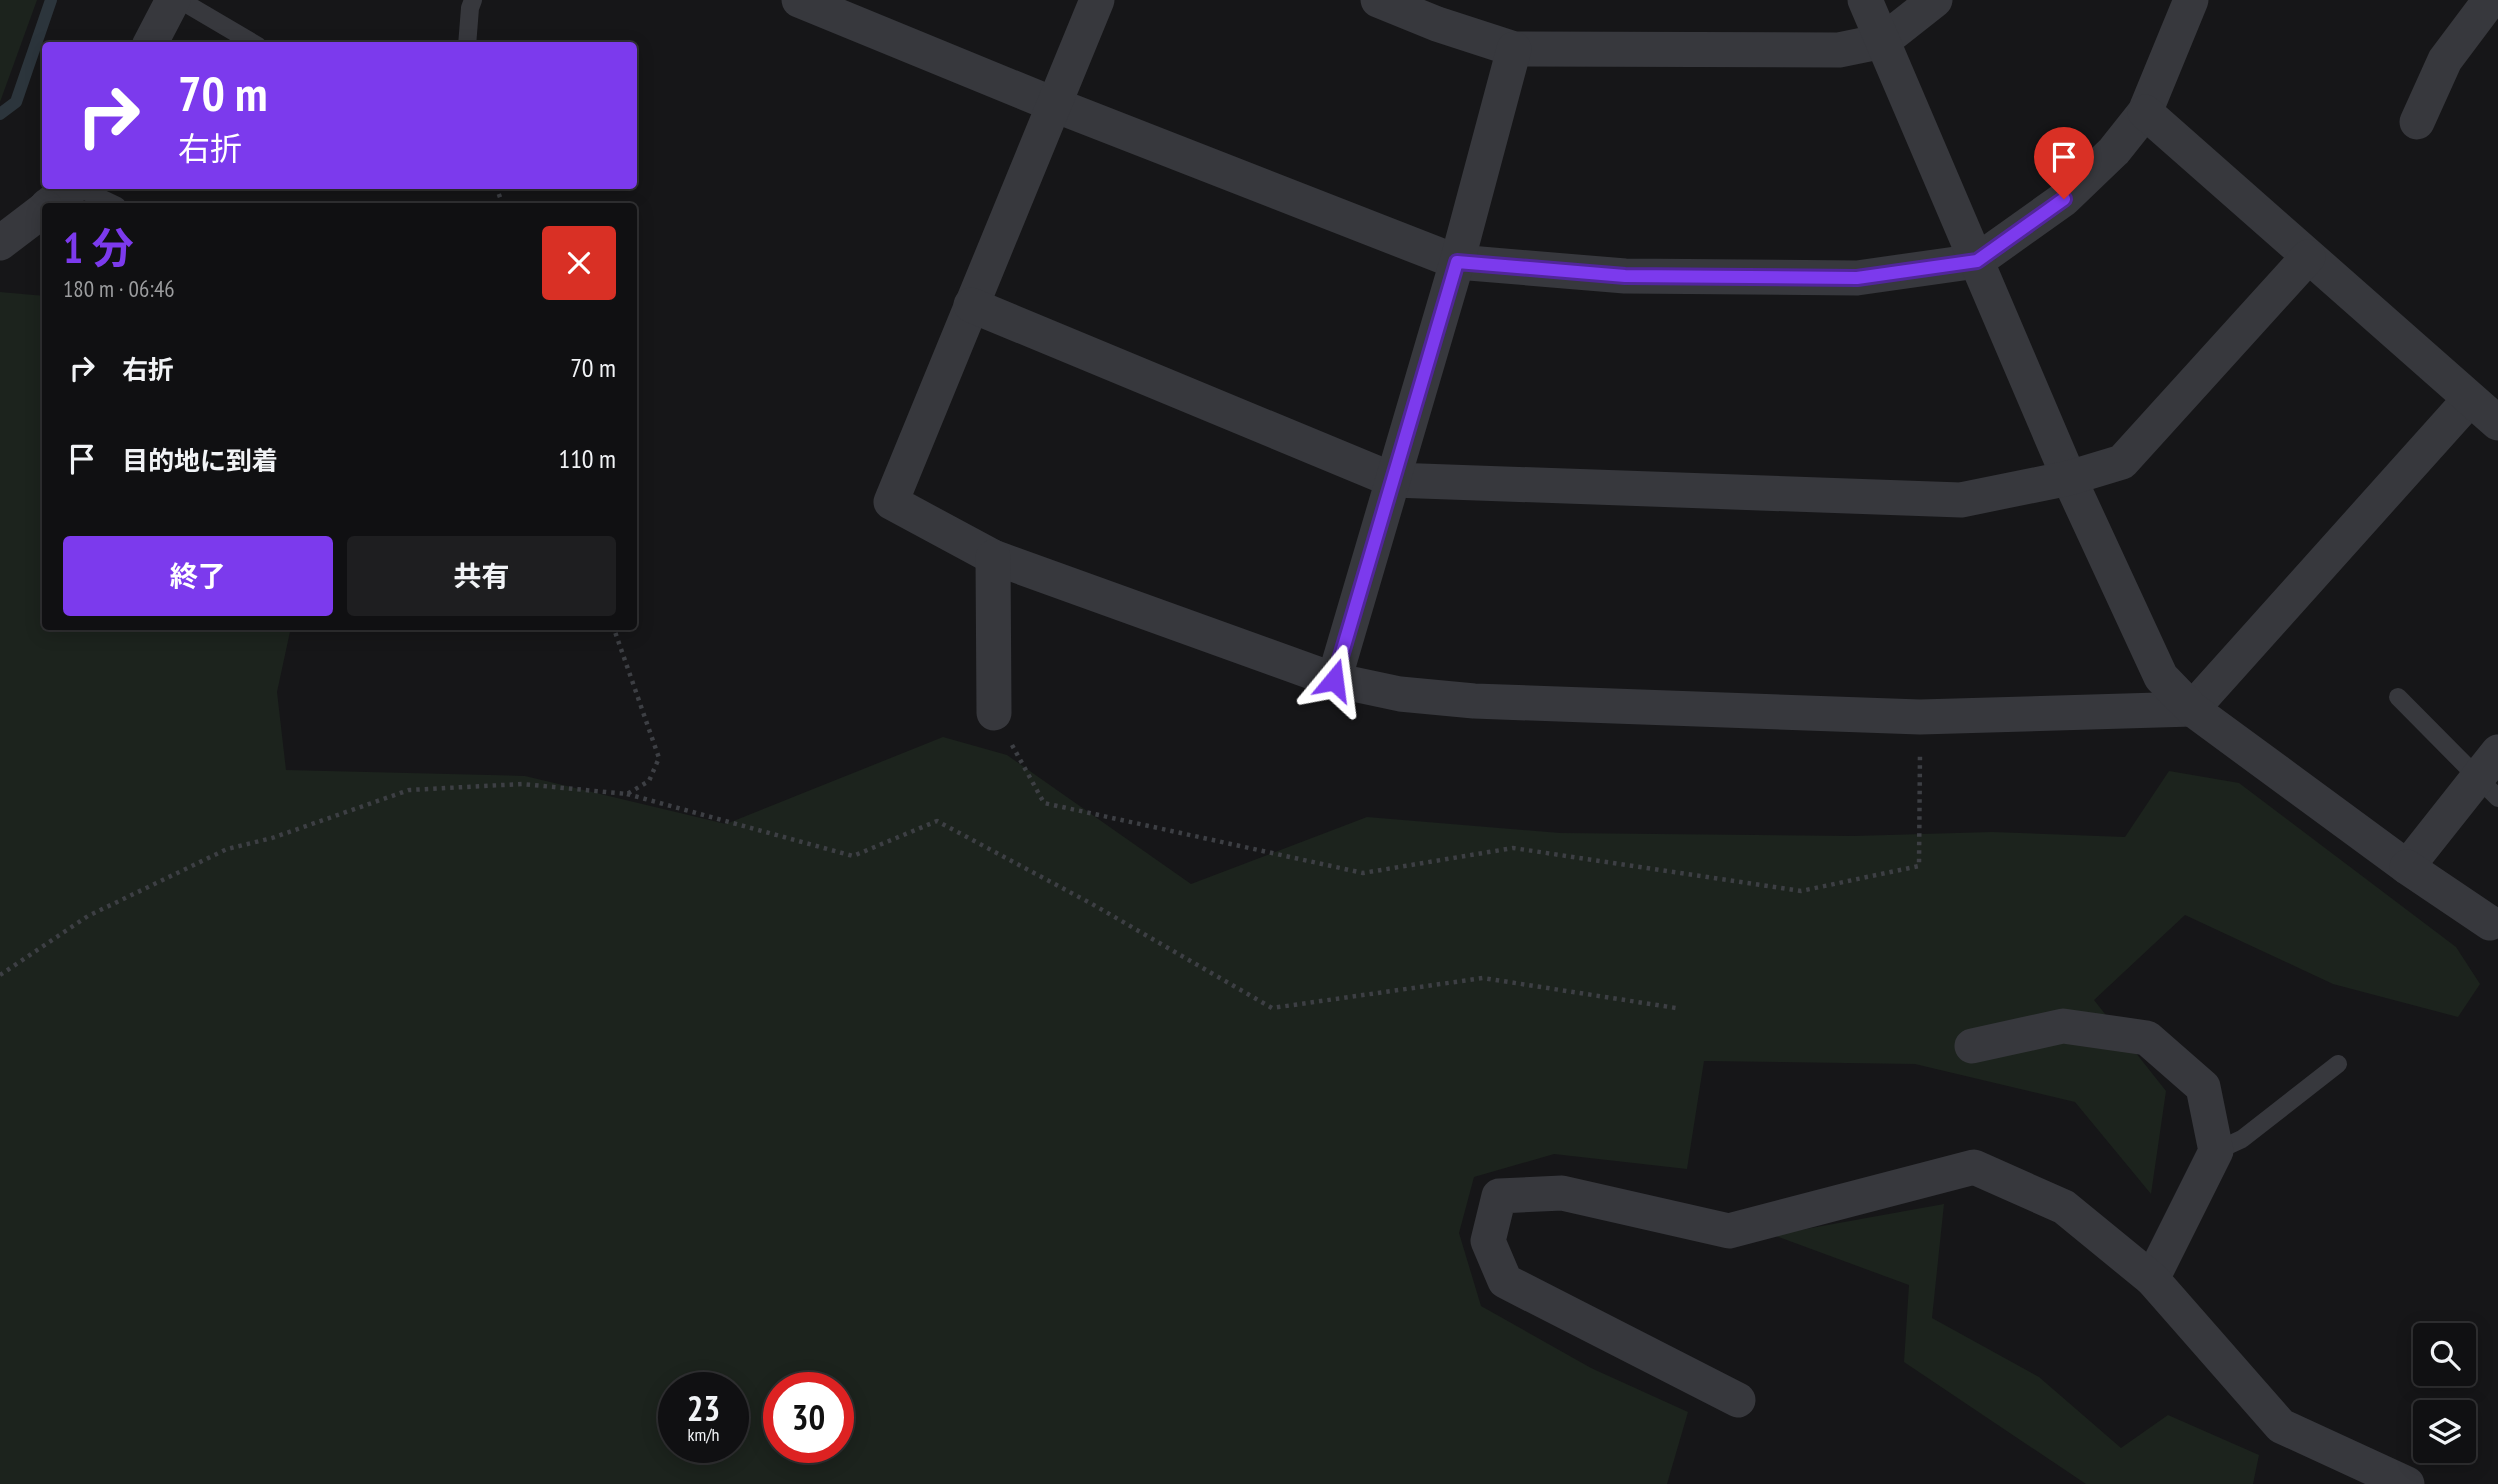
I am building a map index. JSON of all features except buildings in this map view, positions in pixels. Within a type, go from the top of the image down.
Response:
[{"type":"street","points":[[151,42],[173,0]]},
{"type":"street","points":[[799,0],[1055,105],[1457,262],[1625,276],[1857,278],[1977,261],[2064,199],[2114,151],[2145,112],[2191,0]]},
{"type":"street","points":[[1097,0],[891,502],[993,557],[1334,680],[1400,694],[1474,701],[1920,717],[2192,709],[2470,399]]},
{"type":"street","points":[[1378,0],[1437,24],[1514,49],[1839,50],[1883,41],[1935,0]]},
{"type":"street","points":[[1865,0],[2069,478],[2161,677],[2192,709],[2407,867],[2490,923]]},
{"type":"street","points":[[2417,122],[2445,60],[2490,0]]},
{"type":"street","points":[[1334,680],[1457,262],[1514,49]]},
{"type":"street","points":[[2145,112],[2498,423]]},
{"type":"street","points":[[51,203],[70,189]]},
{"type":"street","points":[[0,243],[42,210]]},
{"type":"street","points":[[971,305],[1393,480],[1961,500],[2069,478],[2122,462],[2308,257]]},
{"type":"street","points":[[993,557],[994,713]]},
{"type":"street","points":[[2407,867],[2491,776]]},
{"type":"street","points":[[1972,1046],[2063,1026],[2147,1038],[2203,1087],[2216,1151],[2152,1279]]},
{"type":"street","points":[[1738,1400],[1505,1281],[1488,1241],[1499,1196],[1562,1193],[1729,1230],[1974,1167],[2064,1207],[2152,1279],[2281,1426],[2407,1484]]},
{"type":"lane","points":[[180,0],[250,42]]},
{"type":"lane","points":[[467,42],[473,0]]},
{"type":"lane","points":[[80,189],[111,203]]},
{"type":"lane","points":[[2398,697],[2491,776]]},
{"type":"lane","points":[[2216,1151],[2242,1139],[2338,1064]]},
{"type":"path","points":[[614,630],[659,758],[649,781],[626,793]]},
{"type":"path","points":[[994,713],[1044,803],[1363,873],[1513,848],[1801,891],[1919,866],[1920,717]]},
{"type":"path","points":[[0,975],[88,916],[227,849],[272,838],[409,790],[522,784],[626,793],[853,856],[937,821],[1092,904],[1272,1008],[1483,978],[1676,1008]]},
{"type":"shaded area","points":[[0,0],[37,0],[0,102]]},
{"type":"shaded area","points":[[0,292],[42,296],[42,630],[290,630],[277,692],[286,770],[525,776],[726,824],[943,737],[1007,755],[1191,884],[1367,817],[1560,833],[1853,836],[1992,832],[2125,837],[2169,771],[2239,783],[2456,947],[2480,984],[2458,1017],[2333,984],[2185,915],[2094,1000],[2166,1091],[2151,1194],[2075,1102],[1915,1064],[1704,1061],[1687,1169],[1554,1154],[1474,1177],[1459,1233],[1481,1306],[1591,1368],[1688,1412],[1667,1484],[0,1484]]},
{"type":"shaded area","points":[[1944,1204],[1932,1318],[2039,1377],[2121,1448],[2168,1415],[2259,1455],[2253,1484],[2086,1484],[1904,1362],[1909,1285],[1773,1235]]},
{"type":"waterway","points":[[0,114],[16,102],[51,0]]},
{"type":"route","points":[[1334,680],[1457,262],[1625,276],[1857,278],[1977,261],[2064,199]]}]
